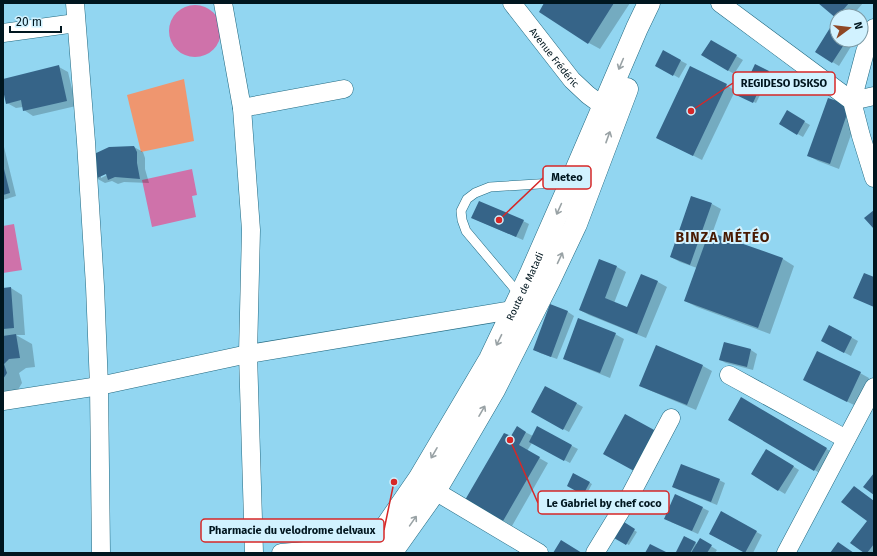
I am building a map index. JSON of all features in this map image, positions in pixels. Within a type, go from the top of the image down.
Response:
[{"type":"main road","name":"Route de Matadi","points":[[381,550],[434,490],[456,457],[494,390],[540,277],[572,182],[603,106],[649,3]]},
{"type":"main road","name":"Route de Matadi","points":[[381,550],[419,479],[490,359],[517,302],[540,277],[576,224],[620,106],[662,3]]},
{"type":"street","points":[[75,3],[95,286],[99,386],[101,553]]},
{"type":"street","points":[[222,3],[242,108],[251,230],[248,354],[254,553]]},
{"type":"street","name":"Avenue Frédéric","points":[[512,3],[572,80],[588,95],[603,106]]},
{"type":"street","points":[[720,3],[852,101],[874,96]]},
{"type":"street","points":[[3,33],[76,24]]},
{"type":"street","points":[[874,28],[865,52],[852,101],[874,178]]},
{"type":"street","points":[[242,108],[344,89]]},
{"type":"street","points":[[3,401],[99,386],[248,354],[517,302]]},
{"type":"street","points":[[729,375],[846,439]]},
{"type":"street","points":[[786,553],[874,387]]},
{"type":"street","points":[[595,553],[631,494],[671,418]]},
{"type":"street","points":[[434,490],[539,553]]},
{"type":"street","points":[[281,553],[381,550]]},
{"type":"lane","points":[[517,302],[466,231],[462,220],[461,211],[467,199],[490,187],[572,182]]},
{"type":"shaded area","points":[[190,5],[200,5],[214,12],[221,26],[221,36],[214,50],[200,57],[190,57],[180,53],[173,46],[169,36],[169,26],[173,16],[180,9]]},
{"type":"shaded area","points":[[184,79],[194,141],[141,152],[127,95]]},
{"type":"shaded area","points":[[192,169],[197,195],[192,196],[196,217],[152,227],[142,180]]},
{"type":"shaded area","points":[[14,224],[22,270],[3,273],[3,226]]},
{"type":"building","points":[[544,3],[614,3],[588,44],[539,12]]},
{"type":"building","points":[[818,3],[849,3],[845,8],[829,8],[829,12]]},
{"type":"building","points":[[829,29],[829,48],[842,48],[832,63],[815,52]]},
{"type":"building","points":[[711,40],[737,55],[728,71],[701,55]]},
{"type":"building","points":[[663,50],[681,60],[673,76],[655,66]]},
{"type":"building","points":[[755,64],[769,71],[761,88],[747,81]]},
{"type":"building","points":[[59,65],[67,101],[23,111],[21,100],[6,104],[3,90],[3,79]]},
{"type":"building","points":[[690,66],[727,84],[693,156],[656,138]]},
{"type":"building","points":[[739,84],[758,92],[753,103],[734,94]]},
{"type":"building","points":[[828,98],[850,105],[830,164],[807,156]]},
{"type":"building","points":[[787,110],[805,121],[797,135],[779,124]]},
{"type":"building","points":[[134,146],[137,152],[137,163],[140,179],[115,177],[108,180],[106,174],[95,179],[92,155],[109,147]]},
{"type":"building","points":[[3,165],[10,193],[3,195]]},
{"type":"building","points":[[691,196],[712,203],[690,265],[670,257]]},
{"type":"building","points":[[479,201],[524,220],[516,237],[471,218]]},
{"type":"building","points":[[874,210],[874,229],[864,218]]},
{"type":"building","points":[[709,232],[783,258],[758,328],[684,301]]},
{"type":"building","points":[[599,259],[617,266],[605,298],[627,307],[641,274],[658,281],[637,334],[579,310]]},
{"type":"building","points":[[864,273],[874,277],[874,307],[853,298]]},
{"type":"building","points":[[11,287],[14,328],[3,329],[3,288]]},
{"type":"building","points":[[550,304],[568,311],[551,357],[533,350]]},
{"type":"building","points":[[578,318],[616,333],[600,373],[563,359]]},
{"type":"building","points":[[829,325],[852,337],[844,353],[821,341]]},
{"type":"building","points":[[16,334],[20,358],[9,359],[4,364],[7,373],[3,379],[3,336]]},
{"type":"building","points":[[724,342],[751,349],[747,367],[719,360]]},
{"type":"building","points":[[656,345],[703,365],[687,405],[639,386]]},
{"type":"building","points":[[817,351],[861,372],[847,402],[803,380]]},
{"type":"building","points":[[545,386],[577,403],[563,430],[531,412]]},
{"type":"building","points":[[741,397],[827,448],[814,471],[728,420]]},
{"type":"building","points":[[625,414],[656,431],[634,471],[603,454]]},
{"type":"building","points":[[517,426],[526,432],[519,445],[540,457],[503,521],[465,500],[504,433],[511,436]]},
{"type":"building","points":[[537,426],[572,445],[564,461],[529,442]]},
{"type":"building","points":[[766,449],[794,466],[778,491],[751,474]]},
{"type":"building","points":[[681,464],[720,479],[711,502],[672,487]]},
{"type":"building","points":[[573,473],[590,482],[583,495],[567,486]]},
{"type":"building","points":[[874,473],[874,495],[863,487]]},
{"type":"building","points":[[854,486],[874,501],[874,544],[867,553],[864,553],[850,543],[867,521],[841,502]]},
{"type":"building","points":[[675,494],[703,507],[692,531],[664,519]]},
{"type":"building","points":[[721,511],[757,531],[745,553],[709,534]]},
{"type":"building","points":[[624,522],[635,529],[626,545],[614,538]]},
{"type":"building","points":[[684,536],[696,542],[690,553],[677,553],[676,552]]},
{"type":"building","points":[[700,538],[712,545],[707,553],[691,553]]},
{"type":"building","points":[[561,540],[582,553],[553,553]]},
{"type":"building","points":[[838,542],[854,553],[830,553]]},
{"type":"building","points":[[650,544],[668,553],[645,553]]},
{"type":"place","name":"REGIDESO DSKSO","points":[[691,111]]},
{"type":"place","name":"Meteo","points":[[499,220]]},
{"type":"place","name":"Le Gabriel by chef coco","points":[[510,440]]},
{"type":"place","name":"Pharmacie du velodrome delvaux","points":[[394,482]]},
{"type":"district","name":"BINZA MÉTÉO","points":[[723,237]]}]
